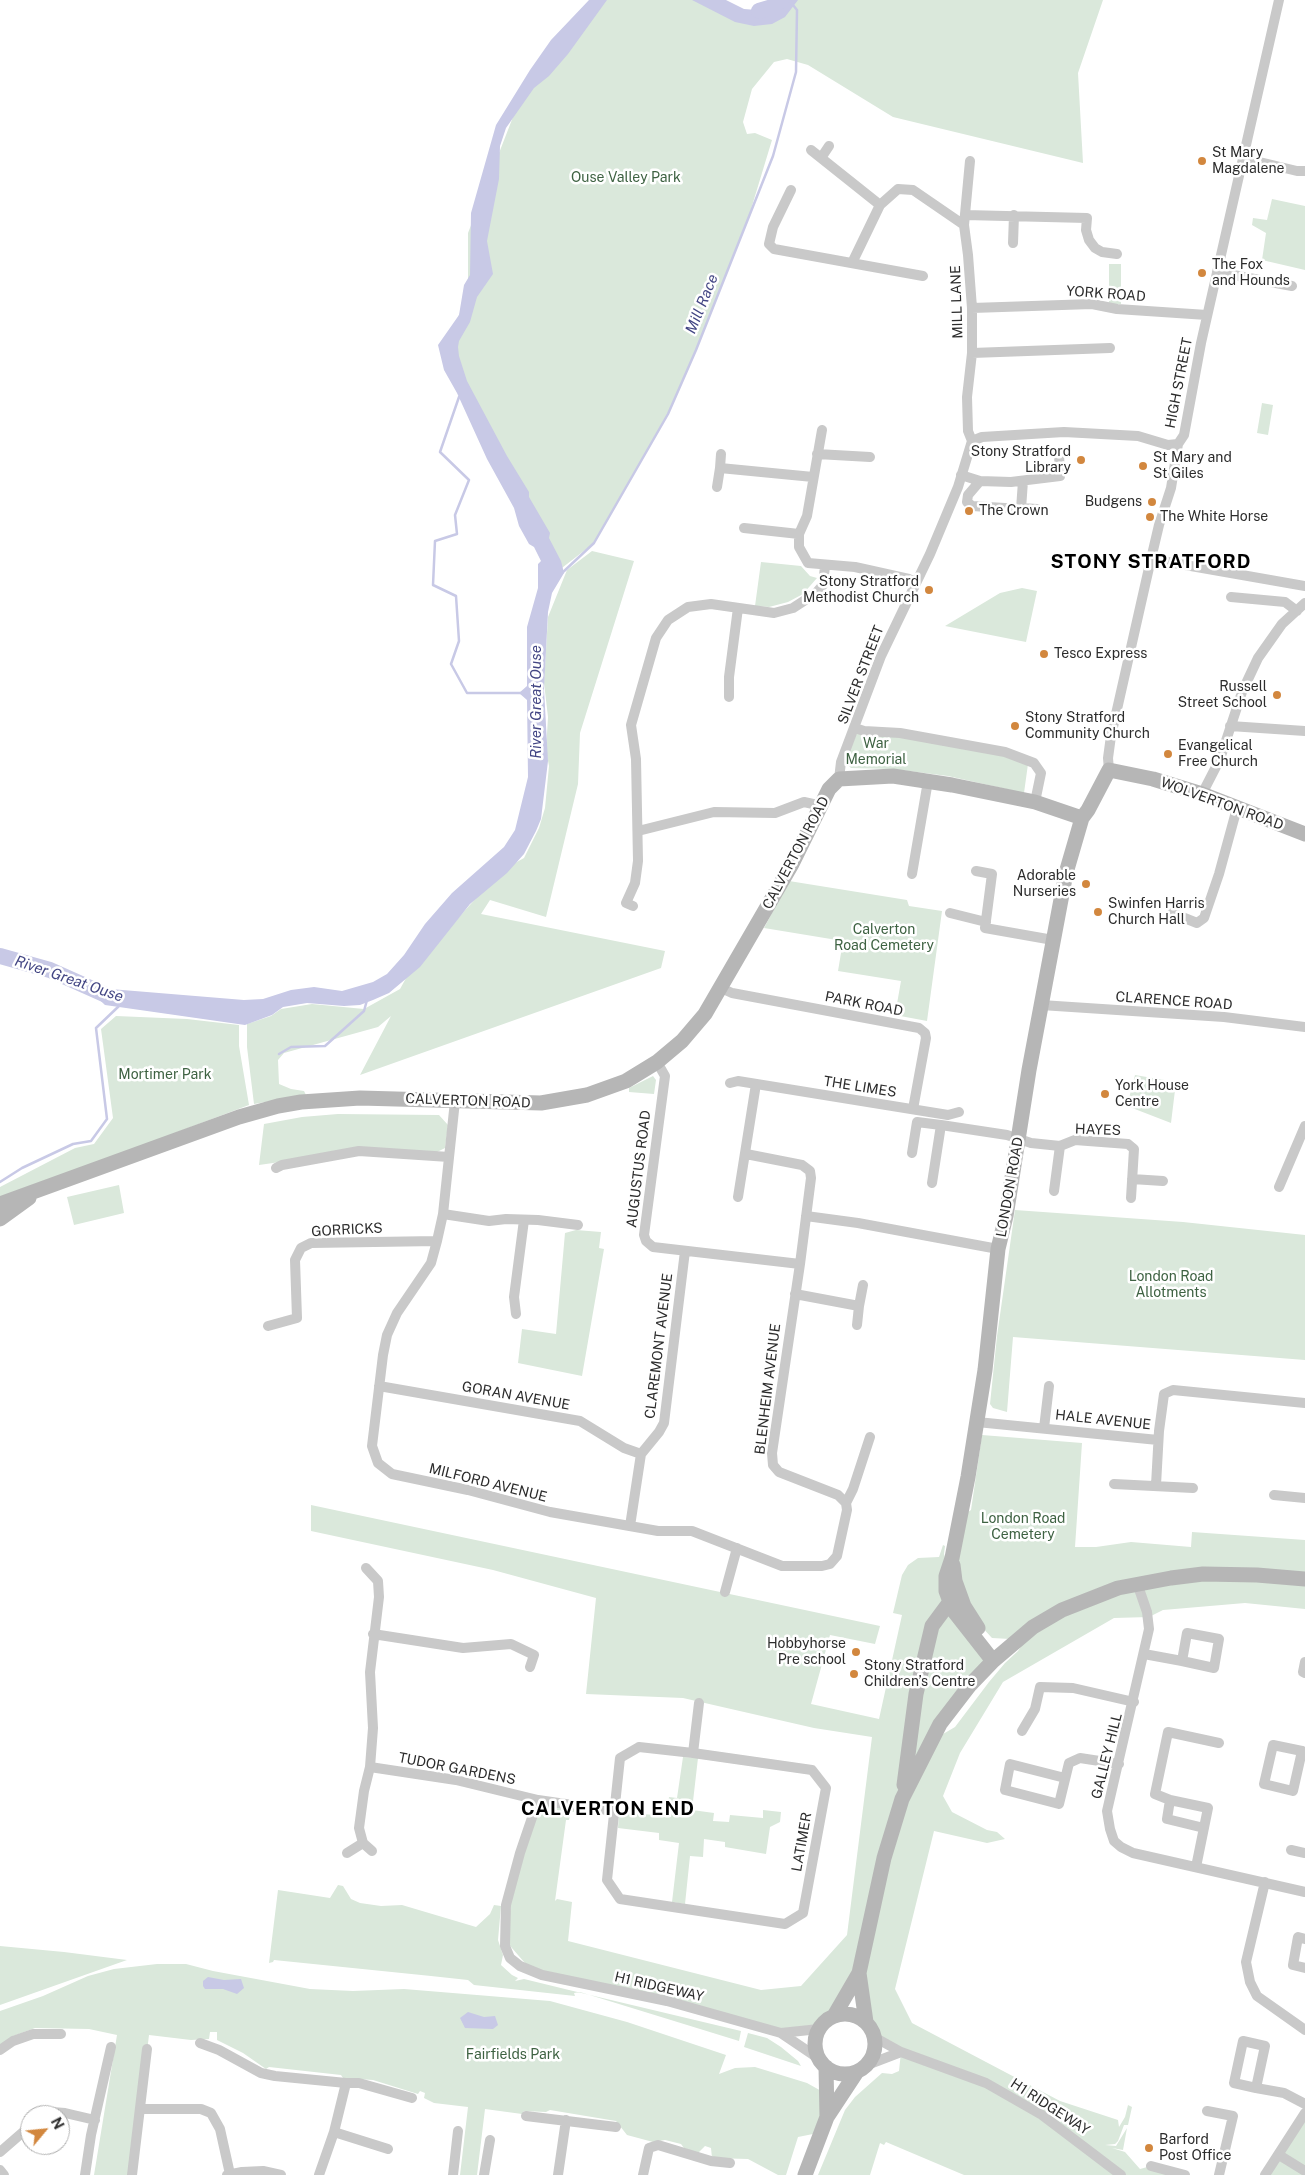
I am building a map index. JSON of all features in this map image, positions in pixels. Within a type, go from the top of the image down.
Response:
[{"type":"street","name":"HIGH STREET","points":[[1109,770],[1108,758],[1111,736],[1150,559],[1172,488],[1178,444],[1184,435],[1207,315],[1279,0]]},
{"type":"street","points":[[821,158],[829,146]]},
{"type":"street","points":[[811,150],[880,205]]},
{"type":"street","points":[[1243,158],[1297,171],[1305,171]]},
{"type":"street","name":"MILL LANE","points":[[970,161],[964,220],[972,308],[972,353],[967,397],[968,431],[971,442]]},
{"type":"street","points":[[852,263],[880,205],[898,189],[913,190],[964,220],[1014,215],[1087,218],[1086,230],[1089,240],[1095,248],[1102,252],[1117,254]]},
{"type":"street","points":[[791,190],[773,227],[769,244],[774,249],[923,276]]},
{"type":"street","points":[[1013,242],[1014,215]]},
{"type":"street","points":[[1217,272],[1292,286]]},
{"type":"street","name":"YORK ROAD","points":[[972,308],[1092,304],[1117,309],[1207,315]]},
{"type":"street","points":[[972,353],[1110,348]]},
{"type":"street","points":[[822,430],[808,516],[799,534],[799,547],[808,563],[825,566],[855,567],[916,582]]},
{"type":"street","points":[[971,442],[982,437],[1064,432],[1138,436],[1168,445],[1178,444]]},
{"type":"street","name":"SILVER STREET","points":[[839,779],[839,767],[856,728],[881,656],[930,554],[961,475],[971,442]]},
{"type":"street","points":[[717,487],[721,454]]},
{"type":"street","points":[[817,454],[870,457]]},
{"type":"street","points":[[961,475],[980,481],[1023,481],[1060,476],[1059,454]]},
{"type":"street","points":[[720,468],[813,477]]},
{"type":"street","points":[[980,481],[968,495],[968,502],[972,506],[1037,509]]},
{"type":"street","points":[[1021,508],[1023,481]]},
{"type":"street","points":[[744,528],[799,534]]},
{"type":"street","points":[[1150,559],[1305,586]]},
{"type":"street","points":[[626,903],[635,883],[638,861],[636,759],[631,725],[656,638],[668,620],[688,607],[711,604],[774,613],[793,608],[816,593],[822,585],[825,566]]},
{"type":"street","points":[[1230,597],[1286,602],[1298,613]]},
{"type":"street","points":[[1202,794],[1220,759],[1242,692],[1258,658],[1282,624],[1298,613],[1305,603]]},
{"type":"street","points":[[729,697],[728,677],[738,608]]},
{"type":"street","points":[[1230,726],[1305,731]]},
{"type":"street","points":[[856,728],[864,731],[900,734],[1005,752],[1034,763],[1041,773],[1035,802]]},
{"type":"street","name":"WOLVERTON ROAD","points":[[1109,770],[1153,779],[1202,794],[1305,834]]},
{"type":"street","name":"LONDON ROAD","points":[[997,1658],[968,1630],[949,1602],[946,1576],[952,1558],[977,1422],[991,1324],[998,1249],[1002,1239],[1041,1006],[1066,873],[1082,818],[1109,770]]},
{"type":"street","points":[[839,779],[893,776],[928,781],[1035,802],[1082,818]]},
{"type":"street","name":"CALVERTON ROAD","points":[[0,1204],[239,1116],[278,1106],[339,1099],[541,1103],[587,1095],[626,1081],[657,1062],[682,1041],[704,1014],[721,988],[792,864],[829,790],[839,779]]},
{"type":"street","points":[[912,874],[928,781]]},
{"type":"street","points":[[638,831],[714,812],[775,813],[804,802],[822,806]]},
{"type":"street","points":[[1172,913],[1197,923],[1204,918],[1219,874],[1237,808]]},
{"type":"street","points":[[976,871],[992,874],[985,928],[1053,940]]},
{"type":"street","points":[[950,913],[986,922]]},
{"type":"street","name":"PARK ROAD","points":[[721,988],[732,993],[919,1028],[924,1032],[926,1038],[913,1109]]},
{"type":"street","name":"CLARENCE ROAD","points":[[1041,1006],[1224,1017],[1305,1028]]},
{"type":"street","name":"AUGUSTUS ROAD","points":[[657,1062],[665,1076],[644,1235],[646,1241],[653,1247],[800,1264]]},
{"type":"street","name":"THE LIMES","points":[[730,1083],[738,1081],[948,1116],[959,1112]]},
{"type":"street","points":[[738,1197],[756,1084]]},
{"type":"street","name":"MILFORD AVENUE","points":[[455,1101],[450,1157],[438,1241],[431,1263],[397,1312],[382,1355],[372,1446],[378,1463],[392,1474],[468,1490],[550,1512],[658,1531],[692,1530],[782,1566],[822,1566],[830,1564],[837,1556],[847,1510],[846,1502],[867,1453],[870,1437]]},
{"type":"street","name":"HAYES","points":[[912,1153],[916,1122],[1007,1135],[1031,1143],[1060,1146],[1075,1140],[1128,1144],[1134,1149],[1131,1198]]},
{"type":"street","points":[[932,1182],[941,1125]]},
{"type":"street","points":[[1279,1187],[1305,1126]]},
{"type":"street","name":"HAYES","points":[[1054,1190],[1060,1146]]},
{"type":"street","points":[[276,1168],[358,1151],[450,1157]]},
{"type":"street","name":"BLENHEIM AVENUE","points":[[746,1154],[802,1165],[810,1171],[811,1178],[772,1453],[773,1465],[779,1472],[838,1495],[846,1502]]},
{"type":"street","points":[[1132,1179],[1163,1181]]},
{"type":"street","points":[[0,1219],[26,1201],[36,1190]]},
{"type":"street","points":[[443,1214],[489,1221],[524,1220],[566,1228],[578,1225]]},
{"type":"street","points":[[806,1216],[858,1223],[998,1249]]},
{"type":"street","points":[[516,1314],[514,1297],[524,1220]]},
{"type":"street","name":"GORRICKS","points":[[268,1326],[297,1318],[295,1260],[302,1248],[311,1243],[438,1241]]},
{"type":"street","name":"CLAREMONT AVENUE","points":[[641,1454],[664,1423],[685,1250]]},
{"type":"street","points":[[856,1325],[863,1285]]},
{"type":"street","points":[[795,1294],[859,1306]]},
{"type":"street","name":"GORAN AVENUE","points":[[379,1386],[580,1421],[624,1448],[641,1454]]},
{"type":"street","points":[[1044,1428],[1049,1386]]},
{"type":"street","name":"HALE AVENUE","points":[[977,1422],[1158,1440],[1162,1398],[1164,1394],[1173,1390],[1305,1403]]},
{"type":"street","points":[[1156,1485],[1158,1440]]},
{"type":"street","points":[[630,1526],[641,1454]]},
{"type":"street","points":[[1114,1484],[1193,1488]]},
{"type":"street","points":[[1274,1495],[1305,1498]]},
{"type":"street","points":[[725,1592],[737,1548]]},
{"type":"street","name":"LONDON ROAD","points":[[952,1558],[955,1581],[964,1606],[997,1658]]},
{"type":"street","points":[[366,1568],[378,1581],[379,1597],[373,1634],[370,1672],[372,1728],[370,1767],[364,1791],[359,1828],[363,1843],[372,1851]]},
{"type":"street","points":[[827,2117],[822,2063],[815,2040],[819,2029],[834,2016],[859,1973],[884,1858],[902,1799],[917,1766],[940,1724],[970,1685],[997,1658],[1034,1627],[1062,1610],[1118,1588],[1137,1583],[1203,1574],[1299,1578]]},
{"type":"street","name":"GALLEY HILL","points":[[1137,1583],[1147,1612],[1149,1629],[1134,1702],[1107,1811],[1114,1841],[1133,1853],[1305,1892]]},
{"type":"street","points":[[902,1799],[913,1713],[932,1626],[949,1602]]},
{"type":"street","points":[[373,1634],[464,1648],[511,1644],[534,1655],[530,1667]]},
{"type":"street","points":[[1144,1654],[1182,1661]]},
{"type":"street","points":[[1305,1662],[1303,1672],[1305,1673]]},
{"type":"street","points":[[1022,1731],[1035,1709],[1040,1687],[1073,1688],[1134,1702]]},
{"type":"street","points":[[693,1753],[698,1703]]},
{"type":"street","points":[[1196,1867],[1208,1808],[1170,1800],[1155,1794],[1168,1732],[1219,1743]]},
{"type":"street","points":[[1273,1745],[1304,1752],[1293,1791],[1264,1784],[1273,1745]]},
{"type":"street","name":"LATIMER","points":[[639,1747],[693,1753],[812,1770],[826,1788],[803,1913],[785,1924],[620,1899],[607,1880],[620,1758],[639,1747]]},
{"type":"street","points":[[1065,1778],[1010,1764],[1005,1790],[1059,1804],[1069,1763],[1080,1758],[1119,1764]]},
{"type":"street","name":"TUDOR GARDENS","points":[[370,1767],[456,1780],[538,1800],[614,1811]]},
{"type":"street","name":"H1 RIDGEWAY","points":[[538,1800],[520,1853],[506,1905],[505,1946],[510,1958],[516,1964],[542,1975],[666,2001],[781,2033],[822,2063]]},
{"type":"street","points":[[1170,1800],[1167,1819],[1204,1828]]},
{"type":"street","points":[[347,1853],[363,1843]]},
{"type":"street","points":[[1291,1850],[1305,1853]]},
{"type":"street","points":[[1265,1882],[1246,1962],[1250,1982],[1257,1996],[1305,2030]]},
{"type":"street","points":[[1305,1938],[1298,1937],[1293,1965],[1305,1968]]},
{"type":"street","points":[[806,2175],[827,2117],[873,2055],[874,2037],[866,2022],[859,1973]]},
{"type":"street","points":[[834,2016],[851,2015],[866,2022]]},
{"type":"street","name":"H1 RIDGEWAY","points":[[781,2033],[819,2029]]},
{"type":"street","points":[[0,2050],[13,2041],[33,2034],[61,2034]]},
{"type":"street","name":"H1 RIDGEWAY","points":[[874,2037],[901,2052],[986,2083],[1042,2115],[1121,2175]]},
{"type":"street","points":[[1256,2088],[1265,2046],[1243,2041],[1234,2083],[1256,2088],[1284,2093],[1305,2104]]},
{"type":"street","points":[[200,2043],[219,2050],[261,2072],[275,2076],[359,2083],[412,2098]]},
{"type":"street","points":[[85,2175],[111,2047]]},
{"type":"street","points":[[132,2175],[147,2049]]},
{"type":"street","points":[[822,2063],[840,2074],[861,2069],[901,2052]]},
{"type":"street","points":[[319,2175],[334,2132],[346,2083]]},
{"type":"street","points":[[140,2108],[201,2110],[211,2113],[220,2129],[228,2174],[262,2171],[280,2175]]},
{"type":"street","points":[[1207,2111],[1233,2116],[1219,2175]]},
{"type":"street","points":[[1265,2175],[1305,2113]]},
{"type":"street","points":[[70,2114],[95,2120]]},
{"type":"street","points":[[526,2116],[616,2127]]},
{"type":"street","points":[[558,2175],[566,2120]]},
{"type":"street","points":[[453,2175],[458,2131]]},
{"type":"street","points":[[334,2132],[388,2149]]},
{"type":"street","points":[[0,2152],[20,2135]]},
{"type":"street","points":[[484,2175],[490,2140]]},
{"type":"street","points":[[643,2175],[649,2148],[658,2145],[711,2161],[730,2163]]},
{"type":"street","points":[[1278,2155],[1305,2171]]},
{"type":"street","points":[[1151,2166],[1185,2175]]},
{"type":"street","points":[[0,2170],[4,2175]]},
{"type":"green space","name":"Ouse Valley Park","points":[[596,0],[720,0],[762,22],[794,0],[1103,0],[1078,73],[1083,163],[893,117],[808,65],[787,59],[774,62],[752,89],[743,122],[747,134],[755,133],[772,140],[748,219],[696,350],[668,414],[594,543],[558,571],[441,353],[468,296],[468,233],[532,68]]},
{"type":"green space","points":[[1272,199],[1305,206],[1305,270],[1262,260],[1266,233],[1252,225],[1253,218],[1267,220]]},
{"type":"green space","points":[[1109,264],[1121,264],[1121,304],[1109,304]]},
{"type":"green space","points":[[1262,403],[1273,405],[1268,435],[1257,433]]},
{"type":"green space","points":[[592,551],[634,561],[580,733],[578,784],[546,917],[490,900],[481,914],[665,951],[661,968],[360,1075],[391,1016],[378,1027],[284,1053],[278,1060],[279,1084],[291,1089],[304,1091],[306,1095],[254,1104],[247,1047],[247,1024],[271,1016],[281,1009],[312,1004],[364,1009],[400,989],[410,971],[488,885],[504,869],[524,858],[539,828],[545,808],[549,766],[546,750],[548,717],[544,683],[548,617],[567,570]]},
{"type":"green space","points":[[761,562],[801,566],[810,576],[817,578],[803,594],[788,602],[769,607],[755,606]]},
{"type":"green space","points":[[1022,588],[1037,591],[1026,642],[945,626],[1000,593]]},
{"type":"green space","name":"War Memorial","points":[[857,733],[898,737],[1004,756],[1028,764],[1024,793],[948,776],[893,769],[851,768],[845,762]]},
{"type":"green space","name":"Calverton Road Cemetery","points":[[789,881],[907,900],[909,906],[942,911],[927,1021],[895,1015],[901,981],[838,971],[843,941],[764,928]]},
{"type":"green space","name":"Mortimer Park","points":[[116,1016],[187,1019],[239,1025],[239,1046],[249,1105],[0,1199],[0,1187],[75,1148],[94,1144],[113,1118],[101,1029]]},
{"type":"green space","points":[[1135,1075],[1176,1082],[1171,1123],[1127,1106]]},
{"type":"green space","points":[[653,1076],[656,1080],[654,1094],[629,1092],[629,1088]]},
{"type":"green space","points":[[338,1114],[439,1115],[448,1125],[445,1148],[433,1154],[357,1151],[259,1165],[264,1124],[302,1117]]},
{"type":"green space","points":[[119,1185],[124,1213],[74,1225],[67,1197]]},
{"type":"green space","name":"London Road Allotments","points":[[1015,1210],[1183,1222],[1305,1235],[1305,1360],[1013,1337],[1007,1412],[993,1408],[990,1404],[997,1336]]},
{"type":"green space","points":[[576,1230],[601,1232],[599,1248],[604,1249],[582,1376],[518,1363],[522,1329],[556,1334],[565,1233]]},
{"type":"green space","name":"London Road Cemetery","points":[[982,1435],[1082,1443],[1075,1547],[1096,1547],[1131,1542],[1191,1547],[1192,1532],[1305,1540],[1305,1609],[1245,1603],[1163,1610],[1149,1617],[1114,1618],[1003,1682],[960,1753],[943,1796],[952,1812],[987,1830],[997,1832],[1005,1839],[987,1843],[934,1831],[895,1989],[912,2023],[1060,2101],[1118,2120],[1119,2127],[1125,2117],[1128,2105],[1132,2107],[1128,2125],[1124,2125],[1118,2141],[1115,2144],[1105,2145],[1116,2146],[1127,2128],[1123,2150],[1112,2148],[1125,2152],[1140,2169],[1151,2166],[1185,2175],[964,2175],[886,2142],[884,2145],[880,2143],[870,2175],[818,2175],[845,2110],[855,2097],[882,2073],[892,2074],[899,2071],[901,2052],[874,2037],[870,2027],[859,1974],[828,2020],[819,2029],[781,2033],[531,1970],[505,1940],[511,1907],[506,1905],[538,1800],[614,1811],[571,1812],[569,1820],[566,1820],[555,1901],[557,1899],[572,1902],[568,1941],[761,1990],[801,1986],[847,1935],[872,1737],[814,1728],[683,1698],[586,1694],[596,1598],[493,1570],[311,1531],[311,1505],[880,1626],[875,1644],[830,1635],[811,1704],[879,1719],[902,1615],[893,1613],[902,1575],[908,1565],[918,1558],[939,1557],[943,1545],[945,1546],[944,1554],[951,1575],[951,1599],[934,1637],[948,1611],[986,1659],[931,1741],[955,1727],[989,1682],[1018,1651],[1033,1628],[1010,1639],[992,1638],[979,1624],[968,1605],[957,1559],[968,1512],[971,1510]]},
{"type":"green space","points":[[683,1757],[698,1758],[692,1810],[714,1813],[713,1821],[729,1822],[730,1815],[763,1818],[763,1810],[781,1812],[780,1822],[770,1827],[766,1854],[725,1847],[725,1842],[704,1839],[703,1857],[690,1856],[685,1904],[672,1902],[679,1843],[659,1840],[659,1833],[618,1828],[619,1812],[666,1816],[669,1797],[677,1798]]},
{"type":"green space","points":[[338,1885],[343,1886],[351,1899],[360,1903],[381,1906],[402,1905],[476,1927],[490,1914],[494,1905],[501,1906],[498,1940],[503,1955],[501,1965],[518,1978],[515,1981],[524,1979],[578,1992],[574,1993],[575,1996],[474,1985],[468,1980],[431,1976],[274,1960],[269,1963],[278,1890],[330,1898]]},
{"type":"green space","points":[[0,1946],[64,1952],[127,1960],[0,2005]]},
{"type":"green space","name":"Fairfields Park","points":[[157,1964],[186,1964],[213,1971],[310,1989],[353,1991],[404,1989],[550,2001],[627,2022],[726,2055],[719,2074],[735,2068],[755,2067],[807,2083],[823,2092],[821,2114],[813,2134],[798,2137],[786,2175],[778,2175],[748,2159],[712,2158],[711,2148],[705,2146],[698,2153],[684,2148],[681,2144],[665,2140],[653,2142],[627,2135],[616,2121],[550,2110],[546,2112],[524,2111],[522,2114],[485,2109],[477,2175],[460,2175],[468,2107],[434,2103],[424,2098],[425,2093],[420,2091],[418,2094],[373,2080],[343,2078],[341,2075],[269,2067],[266,2069],[243,2053],[217,2040],[217,2032],[210,2032],[209,2039],[191,2040],[149,2035],[132,2175],[94,2175],[117,2035],[89,2029],[35,2028],[13,2036],[0,2047],[0,2011],[43,1996],[88,1976],[114,1969]]},
{"type":"green space","points":[[589,1995],[741,2031],[739,2041]]},
{"type":"green space","points":[[748,2033],[767,2038],[798,2061],[801,2066],[744,2047]]},
{"type":"green space","points":[[1305,2119],[1305,2175],[1270,2175]]},
{"type":"water","points":[[589,0],[607,0],[568,54],[549,76],[534,88],[506,128],[500,146],[499,179],[487,241],[493,274],[477,297],[470,322],[459,341],[458,347],[467,381],[550,533],[549,538],[561,561],[564,573],[552,593],[548,612],[544,689],[548,761],[541,819],[536,831],[524,854],[507,873],[470,904],[420,967],[389,993],[373,1000],[360,1005],[344,1006],[307,1003],[283,1007],[272,1015],[245,1025],[105,1005],[86,987],[244,1000],[263,999],[291,990],[314,987],[342,991],[373,982],[387,974],[404,955],[425,924],[452,893],[504,847],[515,830],[528,777],[527,700],[519,693],[527,686],[527,627],[538,588],[538,564],[541,561],[534,547],[529,544],[519,526],[514,508],[487,459],[457,393],[444,370],[438,345],[459,315],[464,285],[470,275],[471,213],[496,125],[551,40]]},
{"type":"water","points":[[692,0],[726,0],[744,9],[757,10],[783,0],[798,0],[785,17],[772,24],[754,26],[735,22]]},
{"type":"water","points":[[208,1977],[224,1980],[241,1979],[244,1988],[237,1994],[223,1989],[205,1989],[203,1981]]},
{"type":"water","points":[[468,2012],[484,2017],[495,2016],[498,2025],[493,2029],[465,2028],[460,2018]]},
{"type":"waterway","name":"River Great Ouse","points":[[759,11],[772,7],[781,0]]},
{"type":"waterway","name":"Mill Race","points":[[562,573],[594,543],[668,414],[696,350],[773,156],[796,72],[797,10],[789,0]]},
{"type":"waterway","points":[[459,397],[440,452],[469,480],[455,515],[457,534],[435,541],[433,585],[456,596],[459,641],[451,664],[467,693],[521,693]]},
{"type":"waterway","name":"River Great Ouse","points":[[0,956],[50,970],[106,995]]},
{"type":"waterway","points":[[279,1054],[291,1047],[325,1046],[364,1011],[367,1000]]},
{"type":"waterway","points":[[0,1182],[22,1168],[73,1144],[91,1141],[107,1119],[96,1028],[119,1006]]},
{"type":"place","name":"St Mary Magdalene","points":[[1202,161]]},
{"type":"place","name":"The Fox and Hounds","points":[[1202,273]]},
{"type":"place","name":"Stony Stratford Library","points":[[1081,460]]},
{"type":"place","name":"St Mary and St Giles","points":[[1143,466]]},
{"type":"place","name":"Budgens","points":[[1152,502]]},
{"type":"place","name":"The Crown","points":[[969,511]]},
{"type":"place","name":"The White Horse","points":[[1150,517]]},
{"type":"place","name":"Stony Stratford Methodist Church","points":[[929,590]]},
{"type":"place","name":"Tesco Express","points":[[1044,654]]},
{"type":"place","name":"Russell Street School","points":[[1277,695]]},
{"type":"place","name":"Stony Stratford Community Church","points":[[1015,726]]},
{"type":"place","name":"Evangelical Free Church","points":[[1168,754]]},
{"type":"place","name":"Adorable Nurseries","points":[[1086,884]]},
{"type":"place","name":"Swinfen Harris Church Hall","points":[[1098,912]]},
{"type":"place","name":"York House Centre","points":[[1105,1094]]},
{"type":"place","name":"Hobbyhorse Pre school","points":[[856,1652]]},
{"type":"place","name":"Stony Stratford Children’s Centre","points":[[854,1674]]},
{"type":"place","name":"Barford Post Office","points":[[1149,2148]]},
{"type":"district","name":"STONY STRATFORD","points":[[1151,562]]},
{"type":"district","name":"CALVERTON END","points":[[608,1809]]}]
